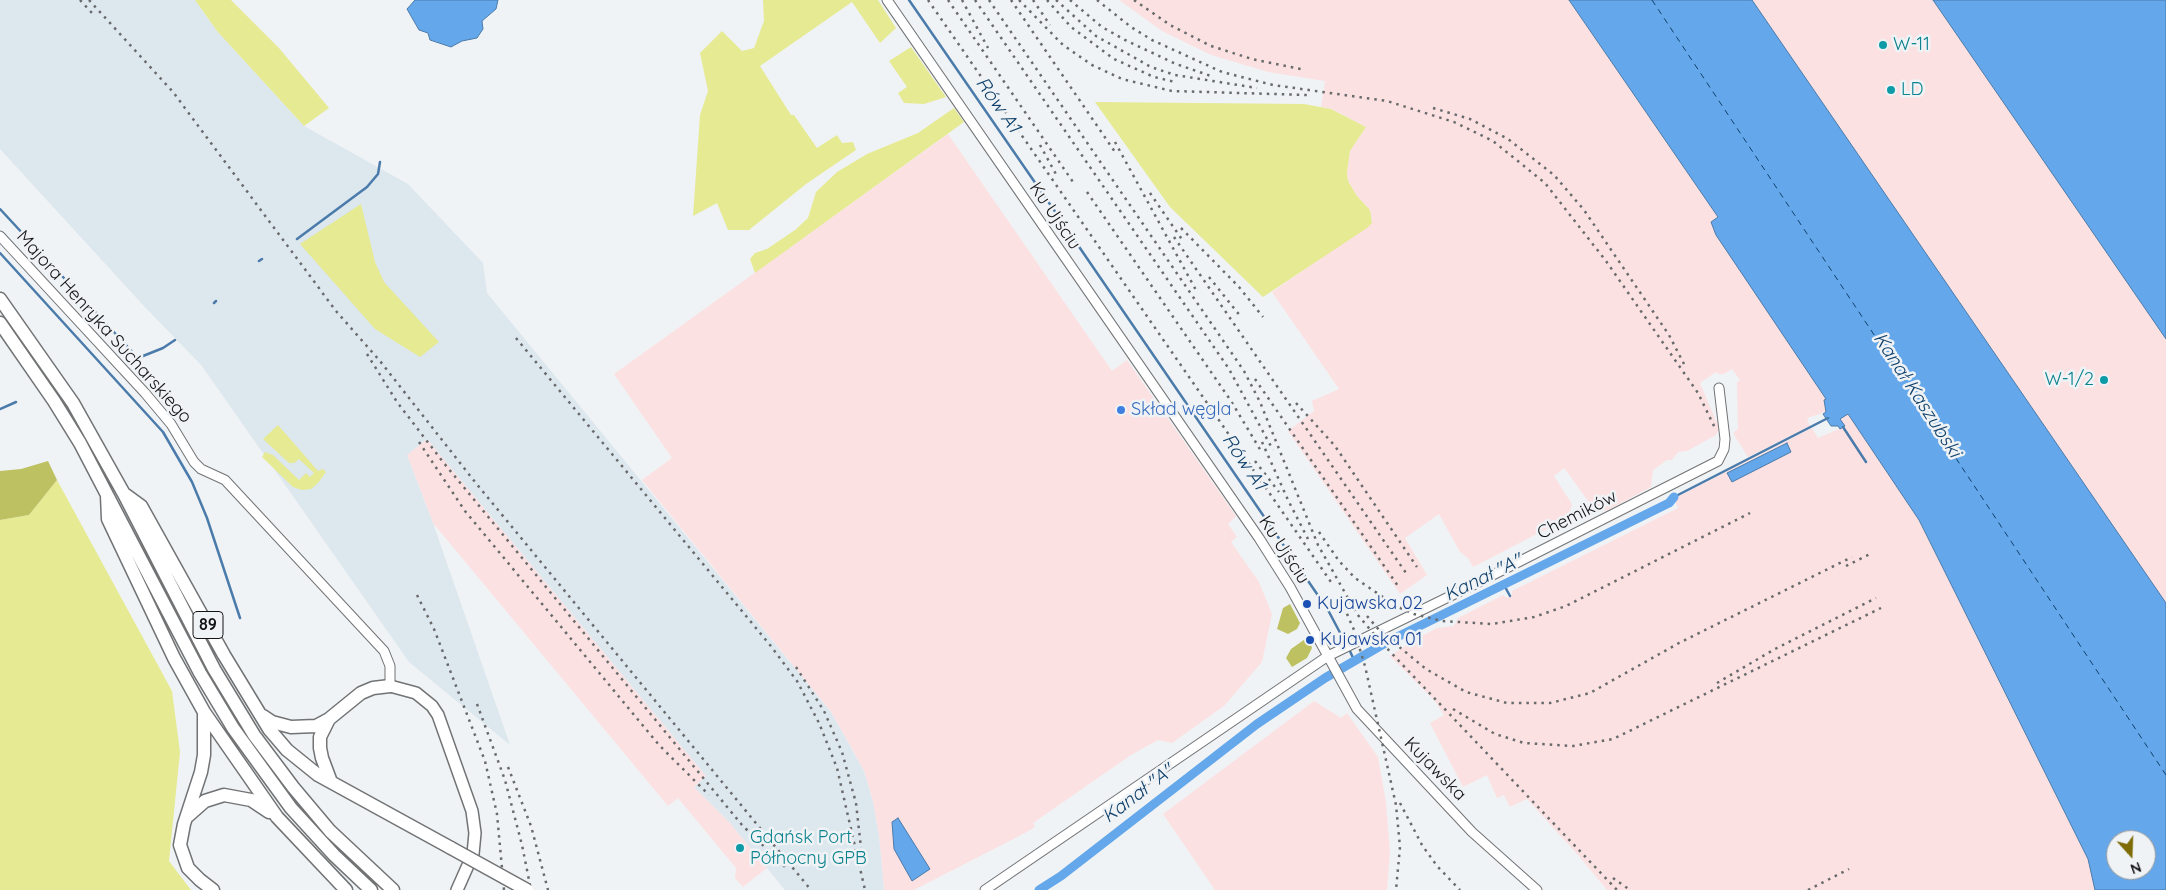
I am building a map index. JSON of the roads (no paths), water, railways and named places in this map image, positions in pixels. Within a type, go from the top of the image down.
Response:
[{"type":"highway","name":"89","points":[[0,299],[73,403],[124,494],[141,506],[224,655],[269,730],[287,750],[318,776],[527,890]]},
{"type":"highway","name":"89","points":[[0,322],[54,401],[107,492],[108,519],[174,658],[204,712],[277,817],[346,890]]},
{"type":"highway","points":[[107,492],[173,622],[233,728],[291,808],[334,855],[371,890]]},
{"type":"highway","points":[[124,494],[210,661],[254,735],[293,787],[330,831],[393,890]]},
{"type":"highway","points":[[258,712],[272,722],[291,727],[316,726],[329,719],[361,693],[374,688],[390,686]]},
{"type":"highway","points":[[204,712],[204,755],[201,772],[181,840],[184,860],[193,874],[213,890]]},
{"type":"highway","points":[[329,719],[320,737],[320,748],[331,782]]},
{"type":"highway","points":[[186,818],[205,801],[224,795],[251,800],[277,817]]},
{"type":"main road","points":[[390,686],[416,693],[432,706],[438,714],[472,811],[475,833],[473,854],[457,890]]},
{"type":"street","name":"Ku Ujściu","points":[[887,0],[1259,538],[1290,587],[1328,656]]},
{"type":"street","name":"Majora Henryka Sucharskiego","points":[[0,236],[145,393],[171,424],[194,462],[210,474],[225,480],[384,651],[390,666],[390,686]]},
{"type":"street","name":"Chemików","points":[[1328,656],[1718,461],[1724,449],[1725,439],[1719,388]]},
{"type":"street","name":"Kujawska","points":[[1328,656],[1365,719],[1472,832],[1537,890]]},
{"type":"street","points":[[985,890],[1328,656]]},
{"type":"water","points":[[415,0],[498,0],[496,9],[482,21],[483,29],[477,38],[462,41],[451,47],[430,40],[428,33],[419,30],[407,9]]},
{"type":"water","name":"Kanał Kaszubski","points":[[1569,0],[1752,0],[2166,603],[2166,890],[2095,890],[2088,859],[1919,520],[1848,414],[1840,419],[1845,426],[1840,429],[1838,426],[1831,426],[1823,414],[1826,412],[1824,400],[1826,399],[1716,235],[1711,222],[1718,217]]},
{"type":"water","points":[[1933,0],[2166,0],[2166,339]]},
{"type":"water","points":[[1787,443],[1791,452],[1732,482],[1727,473]]},
{"type":"water","points":[[898,818],[930,869],[912,881],[894,849],[892,822]]},
{"type":"waterway","name":"Rów A1","points":[[909,0],[1065,226]]},
{"type":"waterway","points":[[297,239],[367,187],[378,174],[380,162]]},
{"type":"waterway","points":[[0,209],[138,358],[163,348],[175,340]]},
{"type":"waterway","name":"Rów A1","points":[[1071,235],[1328,610],[1346,644]]},
{"type":"waterway","points":[[0,253],[163,432],[192,482],[207,518],[240,618]]},
{"type":"waterway","points":[[0,409],[16,402]]},
{"type":"waterway","name":"Kanał \"A\"","points":[[1674,497],[1828,418]]},
{"type":"waterway","points":[[1843,427],[1866,462]]},
{"type":"waterway","name":"Kanał \"A\"","points":[[1039,890],[1061,876],[1257,724],[1325,678],[1387,642],[1669,503],[1674,497]]},
{"type":"waterway","points":[[1504,585],[1510,596]]},
{"type":"waterway","name":"Rów A1","points":[[1349,649],[1354,660]]},
{"type":"railway","points":[[80,0],[92,13]]},
{"type":"railway","points":[[89,0],[173,92],[336,311],[380,361],[475,482],[811,890]]},
{"type":"railway","points":[[928,0],[1331,582]]},
{"type":"railway","points":[[948,0],[1073,182]]},
{"type":"railway","points":[[962,0],[988,48]]},
{"type":"railway","points":[[975,0],[1229,369],[1273,450]]},
{"type":"railway","points":[[989,0],[1244,371],[1260,402],[1318,545],[1357,614],[1379,640],[1617,890]]},
{"type":"railway","points":[[1011,0],[1115,152]]},
{"type":"railway","points":[[1019,0],[1063,45],[1092,65],[1122,79],[1172,91],[1307,95]]},
{"type":"railway","points":[[1033,0],[1050,25]]},
{"type":"railway","points":[[1047,0],[1071,27],[1114,59],[1154,77],[1175,82]]},
{"type":"railway","points":[[1056,0],[1096,36],[1151,67],[1175,75],[1257,88]]},
{"type":"railway","points":[[1070,0],[1102,27],[1125,40],[1176,64],[1211,76]]},
{"type":"railway","points":[[1097,0],[1131,27],[1152,40],[1222,72],[1273,85],[1387,101],[1454,122],[1493,141],[1545,183],[1606,261],[1698,393],[1716,430]]},
{"type":"railway","points":[[1134,0],[1170,25],[1211,46],[1252,59],[1301,69]]},
{"type":"railway","points":[[1433,108],[1470,119],[1508,139],[1554,175],[1584,210],[1669,335],[1684,364]]},
{"type":"railway","points":[[1115,142],[1197,292]]},
{"type":"railway","points":[[1040,145],[1057,176]]},
{"type":"railway","points":[[1087,192],[1231,401],[1261,451]]},
{"type":"railway","points":[[1150,193],[1183,241]]},
{"type":"railway","points":[[1181,228],[1239,287],[1263,317]]},
{"type":"railway","points":[[1174,237],[1406,573]]},
{"type":"railway","points":[[1209,277],[1241,317]]},
{"type":"railway","points":[[516,338],[770,645],[797,681],[819,723],[837,768],[865,890]]},
{"type":"railway","points":[[367,354],[397,402],[443,462],[742,825],[787,869]]},
{"type":"railway","points":[[1255,379],[1398,586]]},
{"type":"railway","points":[[1296,403],[1335,446],[1417,567]]},
{"type":"railway","points":[[419,442],[465,511],[659,745],[709,795]]},
{"type":"railway","points":[[1262,442],[1308,539]]},
{"type":"railway","points":[[1255,461],[1279,492]]},
{"type":"railway","points":[[1319,532],[1339,561],[1355,578],[1396,606],[1414,614],[1442,621],[1492,624],[1534,617],[1566,606],[1750,513]]},
{"type":"railway","points":[[1846,566],[1870,554]]},
{"type":"railway","points":[[1367,616],[1380,631],[1426,669],[1466,692],[1507,703],[1550,703],[1590,693],[1679,643],[1852,557]]},
{"type":"railway","points":[[417,595],[434,629],[485,761],[497,814],[504,890]]},
{"type":"railway","points":[[1717,683],[1775,649],[1876,598]]},
{"type":"railway","points":[[1341,600],[1354,630],[1365,666],[1396,805],[1400,847],[1396,890]]},
{"type":"railway","points":[[1453,709],[1495,734],[1524,743],[1573,746],[1613,739],[1881,608]]},
{"type":"railway","points":[[796,667],[824,711],[842,752],[856,803],[861,848]]},
{"type":"railway","points":[[477,704],[505,780],[522,845],[531,890]]},
{"type":"railway","points":[[508,767],[531,826],[548,890]]},
{"type":"railway","points":[[1400,803],[1422,845],[1437,866],[1460,890]]},
{"type":"railway","points":[[1808,890],[1849,869]]},
{"type":"railway","points":[[1613,878],[1630,890]]},
{"type":"place","name":"W-11","points":[[1883,45]]},
{"type":"place","name":"LD","points":[[1891,90]]},
{"type":"place","name":"W-1/2","points":[[2104,380]]},
{"type":"place","name":"Skład węgla","points":[[1121,410]]},
{"type":"place","name":"Kujawska 02","points":[[1307,604]]},
{"type":"place","name":"Kujawska 01","points":[[1310,640]]},
{"type":"place","name":"Gdańsk Port Północny GPB","points":[[740,848]]}]
